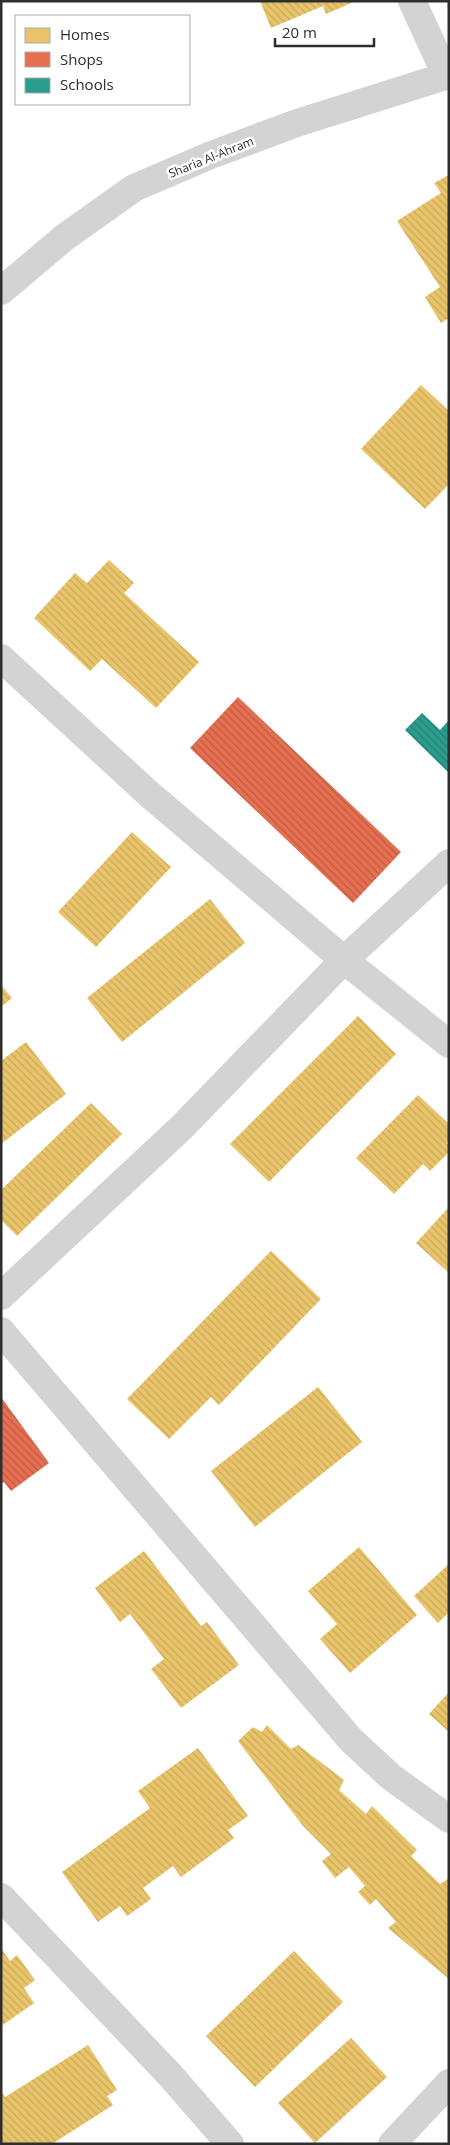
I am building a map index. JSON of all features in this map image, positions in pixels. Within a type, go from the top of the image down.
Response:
[{"type":"street","points":[[412,1],[448,75]]},
{"type":"street","name":"Sharia Al-Ahram","points":[[1,292],[65,236],[134,188],[211,155],[298,123],[448,75]]},
{"type":"street","points":[[1,658],[149,794],[344,960],[449,1044]]},
{"type":"street","points":[[1,1296],[182,1127],[344,960],[449,863]]},
{"type":"street","points":[[1,1331],[351,1740],[391,1777],[449,1819]]},
{"type":"street","points":[[1,1898],[170,2075],[230,2144]]},
{"type":"street","points":[[392,2144],[449,2083]]},
{"type":"building: Homes","points":[[260,1],[356,1],[326,14],[323,6],[271,28]]},
{"type":"building: Homes","points":[[449,175],[449,318],[441,323],[425,297],[440,287],[397,221],[441,193],[434,183]]},
{"type":"building: Homes","points":[[421,385],[449,411],[449,484],[425,509],[361,449]]},
{"type":"building: Homes","points":[[109,560],[134,583],[124,593],[199,662],[156,708],[102,659],[90,671],[34,618],[75,573],[87,583]]},
{"type":"building: Homes","points":[[132,832],[171,867],[96,947],[58,912]]},
{"type":"building: Homes","points":[[210,899],[245,943],[122,1042],[87,998]]},
{"type":"building: Homes","points":[[1,985],[12,998],[1,1007]]},
{"type":"building: Homes","points":[[358,1016],[396,1054],[269,1182],[230,1144]]},
{"type":"building: Homes","points":[[26,1042],[66,1094],[1,1144],[1,1061]]},
{"type":"building: Homes","points":[[418,1095],[449,1124],[449,1141],[446,1143],[449,1145],[449,1152],[430,1171],[423,1164],[394,1194],[356,1158]]},
{"type":"building: Homes","points":[[91,1103],[122,1134],[17,1236],[1,1220],[1,1190]]},
{"type":"building: Homes","points":[[449,1207],[449,1273],[416,1243]]},
{"type":"building: Homes","points":[[271,1251],[321,1299],[219,1405],[211,1397],[169,1439],[127,1399]]},
{"type":"building: Homes","points":[[318,1387],[362,1442],[255,1527],[211,1471]]},
{"type":"building: Homes","points":[[359,1547],[417,1615],[350,1673],[320,1639],[337,1624],[308,1591]]},
{"type":"building: Homes","points":[[144,1551],[201,1626],[207,1622],[239,1665],[181,1708],[151,1669],[164,1659],[130,1614],[120,1622],[95,1588]]},
{"type":"building: Homes","points":[[449,1564],[449,1612],[438,1623],[414,1596]]},
{"type":"building: Homes","points":[[449,1692],[449,1732],[429,1714]]},
{"type":"building: Homes","points":[[267,1725],[291,1749],[298,1745],[344,1780],[339,1790],[366,1814],[372,1806],[417,1850],[411,1856],[440,1884],[449,1878],[449,1979],[388,1928],[396,1922],[376,1899],[370,1905],[358,1892],[365,1886],[349,1867],[335,1878],[322,1861],[331,1854],[303,1826],[238,1741],[253,1727],[262,1732]]},
{"type":"building: Homes","points":[[198,1748],[248,1816],[228,1830],[234,1838],[181,1877],[173,1866],[143,1888],[151,1899],[127,1916],[120,1906],[98,1922],[62,1872],[150,1808],[138,1791]]},
{"type":"building: Homes","points":[[1,1948],[10,1961],[17,1955],[35,1980],[24,1988],[34,2003],[1,2026]]},
{"type":"building: Homes","points":[[294,1951],[343,2002],[255,2087],[206,2036]]},
{"type":"building: Homes","points":[[351,2038],[387,2077],[315,2143],[278,2103]]},
{"type":"building: Homes","points":[[88,2045],[117,2090],[107,2096],[113,2105],[52,2144],[1,2144],[1,2091],[5,2097]]},
{"type":"building: Shops","points":[[238,697],[401,852],[353,903],[190,748]]},
{"type":"building: Shops","points":[[1,1397],[49,1463],[11,1491],[4,1482],[1,1484]]},
{"type":"building: Schools","points":[[422,713],[440,730],[449,720],[449,773],[405,730]]}]
